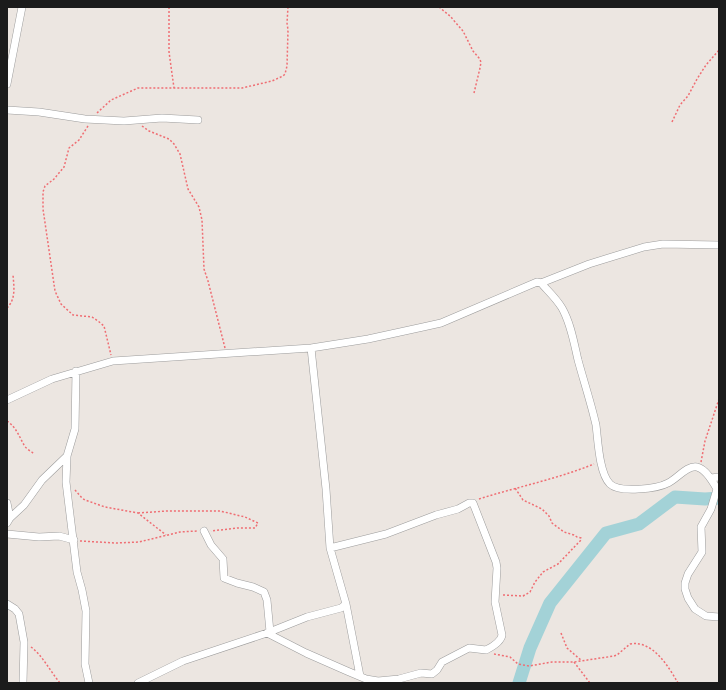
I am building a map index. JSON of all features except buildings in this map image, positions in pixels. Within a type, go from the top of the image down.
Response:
[{"type":"street","points":[[7,84],[22,7]]},
{"type":"street","points":[[7,110],[124,121],[162,118],[198,120]]},
{"type":"street","points":[[7,400],[52,379],[113,361],[311,348],[368,339],[441,323],[537,282],[541,283],[589,264],[644,247],[663,244],[719,245]]},
{"type":"street","points":[[541,283],[556,299],[563,310],[570,327],[592,406],[603,473],[610,484],[620,489],[662,486],[673,480],[687,469],[693,467],[700,468],[711,478],[717,489],[711,509],[701,527],[702,552],[686,578],[685,589],[688,598],[695,609],[706,616],[719,617]]},
{"type":"street","points":[[311,348],[326,489],[330,548],[346,604],[360,676]]},
{"type":"street","points":[[76,372],[75,429],[67,456],[65,471],[77,572],[86,611],[85,664],[89,683]]},
{"type":"street","points":[[9,520],[21,508],[42,480],[67,456]]},
{"type":"street","points":[[711,478],[719,477]]},
{"type":"street","points":[[269,633],[306,653],[371,680],[399,679],[421,673],[432,674],[437,670],[442,662],[469,648],[486,650],[498,642],[502,637],[496,610],[496,562],[475,506],[472,502],[458,509],[436,515],[386,534],[330,548]]},
{"type":"street","points":[[7,503],[9,520]]},
{"type":"street","points":[[204,531],[211,544],[223,559],[224,578],[264,592],[267,600],[269,633]]},
{"type":"street","points":[[7,534],[39,537],[59,536],[74,540]]},
{"type":"street","points":[[7,604],[18,611],[24,642],[23,683]]},
{"type":"street","points":[[138,683],[183,662],[269,633],[307,617],[341,608],[346,604]]},
{"type":"path","points":[[169,7],[169,52],[174,88]]},
{"type":"path","points":[[113,361],[104,326],[92,317],[73,314],[61,304],[55,291],[43,209],[43,192],[45,186],[54,179],[64,167],[69,148],[80,140],[92,119],[111,100],[138,88],[242,88],[272,81],[283,76],[287,66],[288,7]]},
{"type":"path","points":[[439,7],[450,16],[463,31],[473,51],[479,58],[480,68],[474,93]]},
{"type":"path","points":[[672,122],[680,105],[688,96],[703,69],[719,50]]},
{"type":"path","points":[[133,120],[149,131],[169,140],[174,144],[180,154],[188,189],[199,207],[202,220],[204,269],[226,354]]},
{"type":"path","points":[[7,308],[10,305],[13,296],[13,275]]},
{"type":"path","points":[[700,468],[705,441],[719,399]]},
{"type":"path","points":[[7,421],[13,425],[26,447],[34,454]]},
{"type":"path","points":[[475,501],[579,470],[601,461]]},
{"type":"path","points":[[66,485],[85,500],[138,513],[167,511],[220,511],[245,517],[258,523],[255,528],[180,532],[145,541],[124,543],[96,543],[74,540]]},
{"type":"path","points":[[495,595],[520,596],[530,592],[535,582],[543,572],[558,564],[581,540],[581,538],[564,532],[552,523],[549,516],[542,509],[523,500],[515,488]]},
{"type":"path","points":[[138,513],[166,535]]},
{"type":"path","points":[[561,633],[567,648],[582,661]]},
{"type":"path","points":[[24,642],[41,656],[60,683]]},
{"type":"path","points":[[486,650],[510,657],[518,664],[529,666],[552,662],[574,662],[614,656],[618,655],[630,644],[639,644],[659,655],[678,683]]},
{"type":"path","points":[[574,662],[590,683]]},
{"type":"waterway","points":[[519,683],[530,648],[550,603],[606,533],[639,524],[675,497],[705,499],[719,498]]}]
